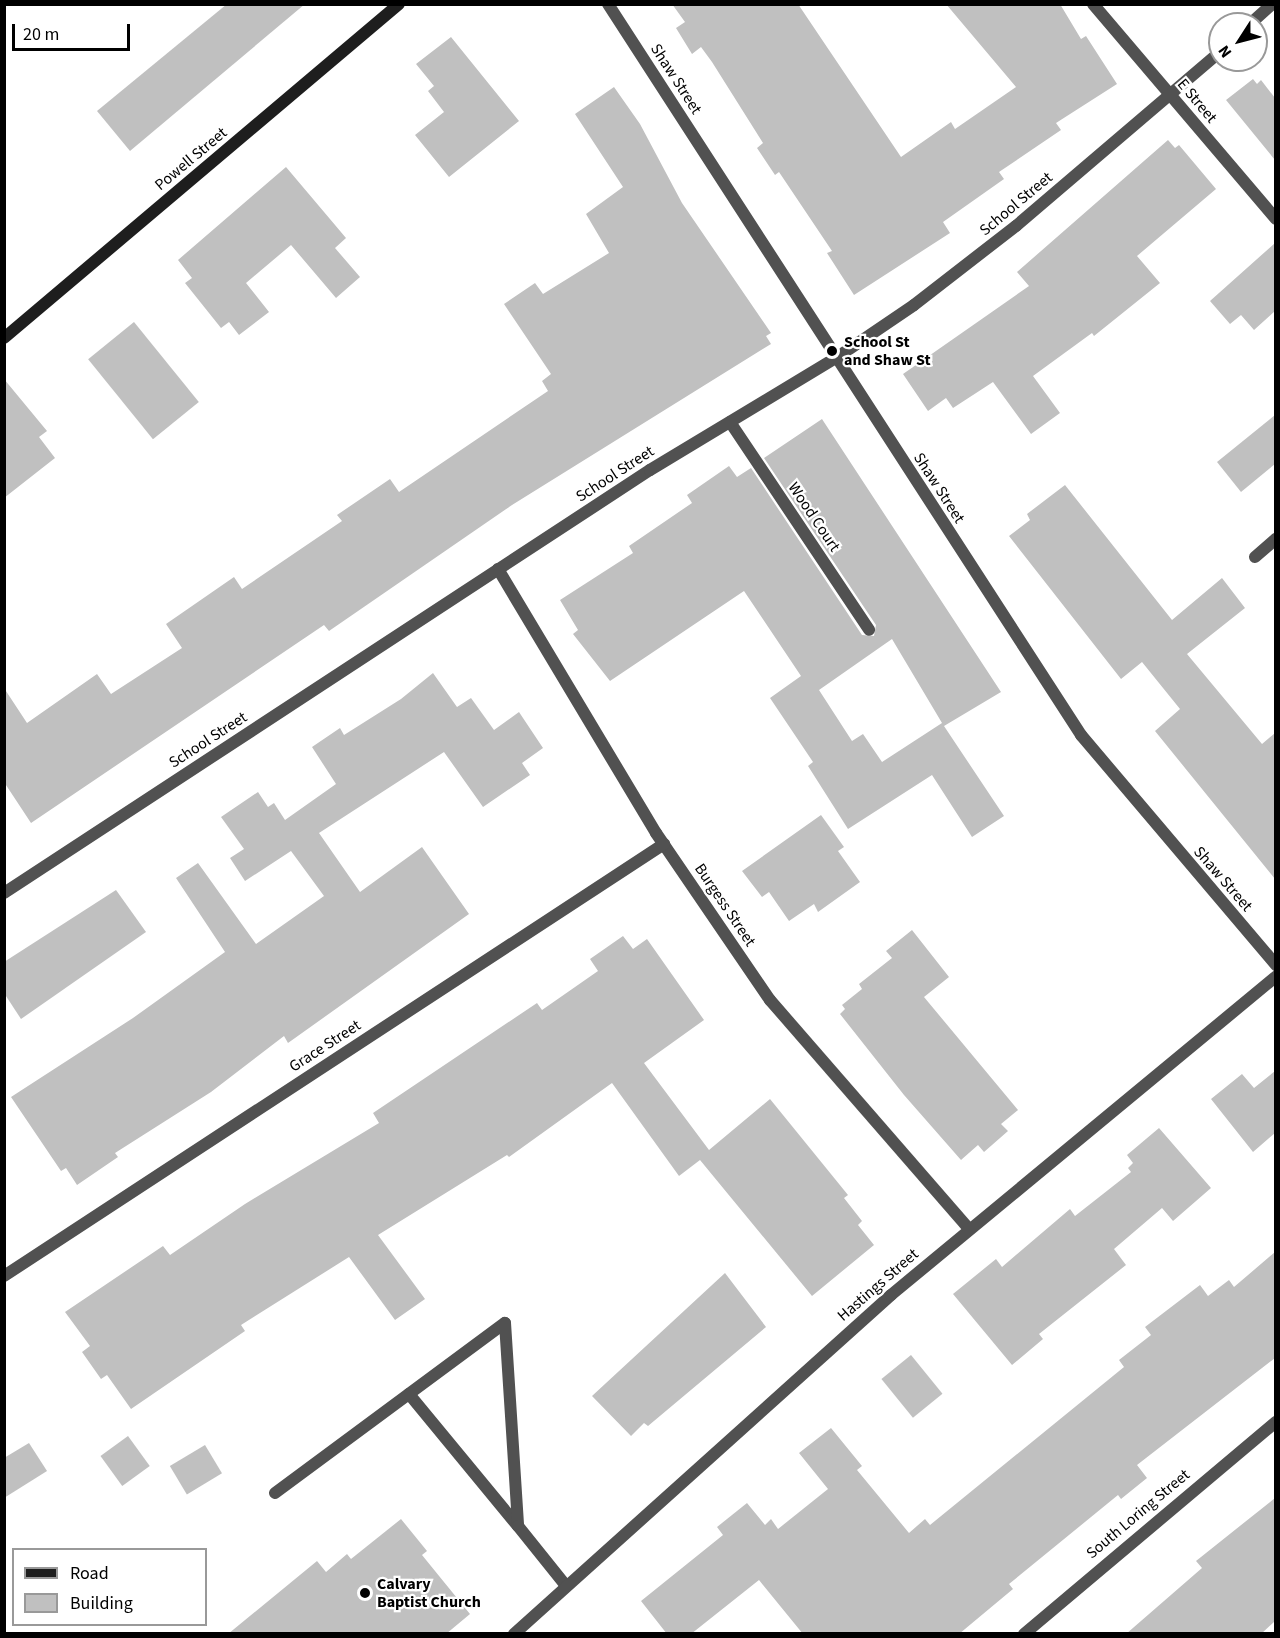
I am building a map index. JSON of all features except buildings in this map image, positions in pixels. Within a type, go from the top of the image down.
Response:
[{"type":"street","name":"Powell Street","points":[[4,338],[399,4]]},
{"type":"street","name":"Shaw Street","points":[[608,4],[1081,735],[1275,965]]},
{"type":"street","name":"E Street","points":[[1093,4],[1275,219]]},
{"type":"street","name":"School Street","points":[[4,893],[498,570],[730,422],[836,358],[966,267],[1172,96],[1208,63]]},
{"type":"street","name":"Wood Court","points":[[730,422],[869,630]]},
{"type":"street","points":[[1254,557],[1275,539]]},
{"type":"street","name":"Burgess Street","points":[[498,570],[664,844],[770,1000],[968,1228]]},
{"type":"street","name":"Grace Street","points":[[4,1276],[664,844]]},
{"type":"street","name":"Hastings Street","points":[[514,1634],[968,1228],[1275,976]]},
{"type":"street","points":[[275,1493],[505,1323],[518,1526]]},
{"type":"street","points":[[409,1394],[566,1586]]},
{"type":"street","name":"South Loring Street","points":[[1024,1634],[1275,1422]]},
{"type":"place","name":"School St and Shaw St","points":[[832,351]]},
{"type":"place","name":"Calvary Baptist Church","points":[[365,1593]]}]
